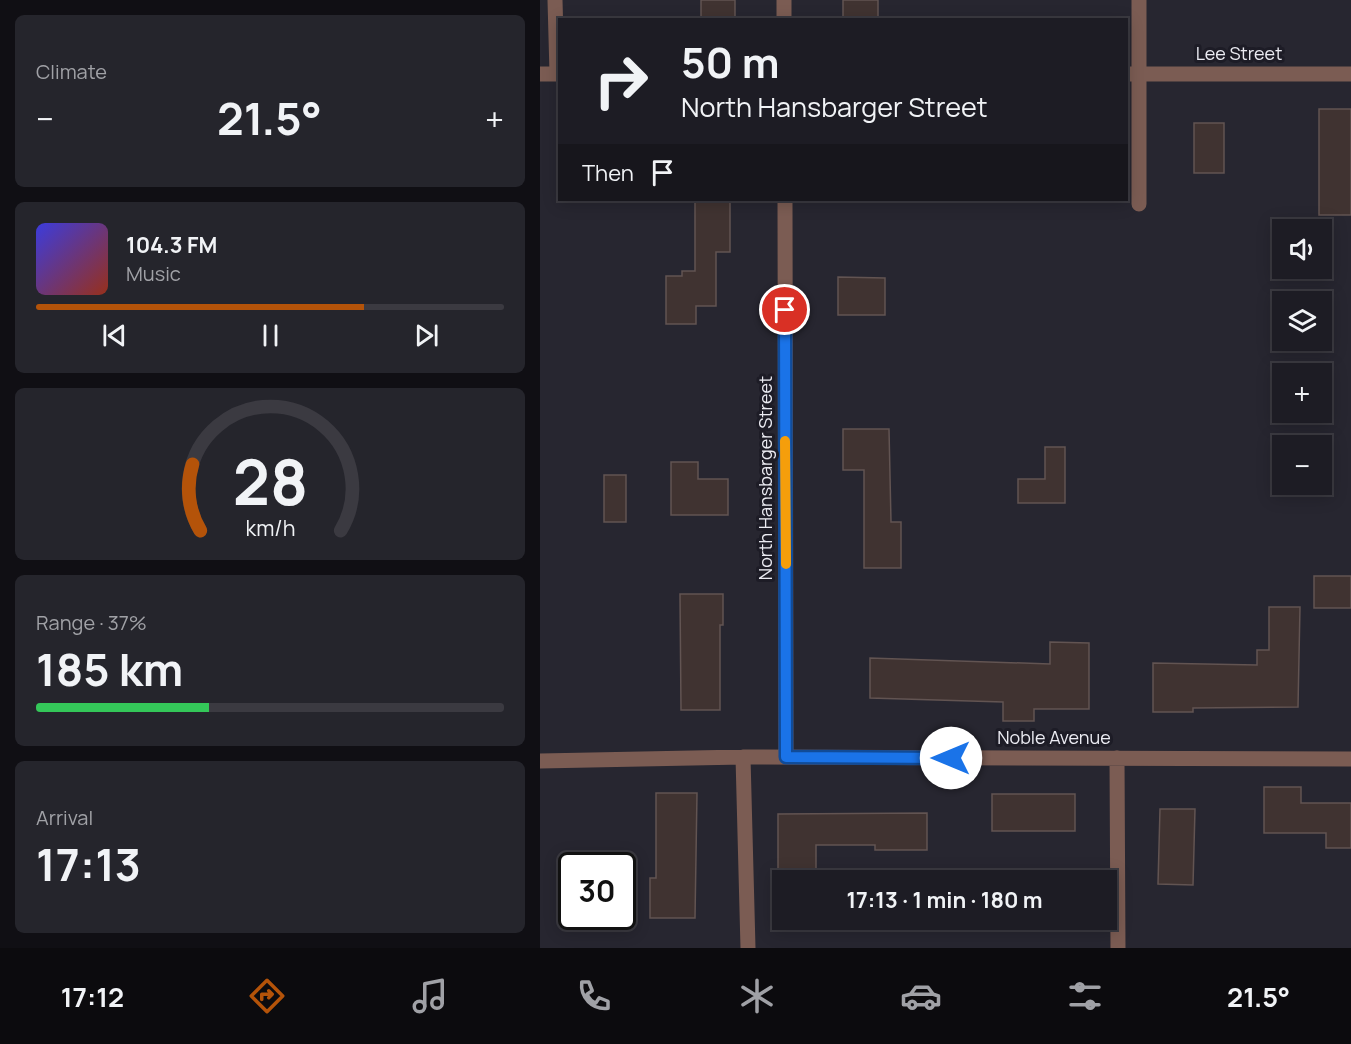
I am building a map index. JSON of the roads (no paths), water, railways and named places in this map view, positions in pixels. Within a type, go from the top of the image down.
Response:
[{"type":"street","points":[[540,74],[558,74],[555,0]]},
{"type":"street","points":[[784,0],[784,18]]},
{"type":"street","points":[[1139,0],[1133,74],[1139,204]]},
{"type":"street","name":"Lee Street","points":[[1133,74],[1351,74]]},
{"type":"street","name":"North Hansbarger Street","points":[[785,201],[786,757]]},
{"type":"street","points":[[743,757],[748,948]]},
{"type":"street","name":"Noble Avenue","points":[[540,761],[743,757],[1351,759]]},
{"type":"street","points":[[1117,758],[1118,948]]}]
